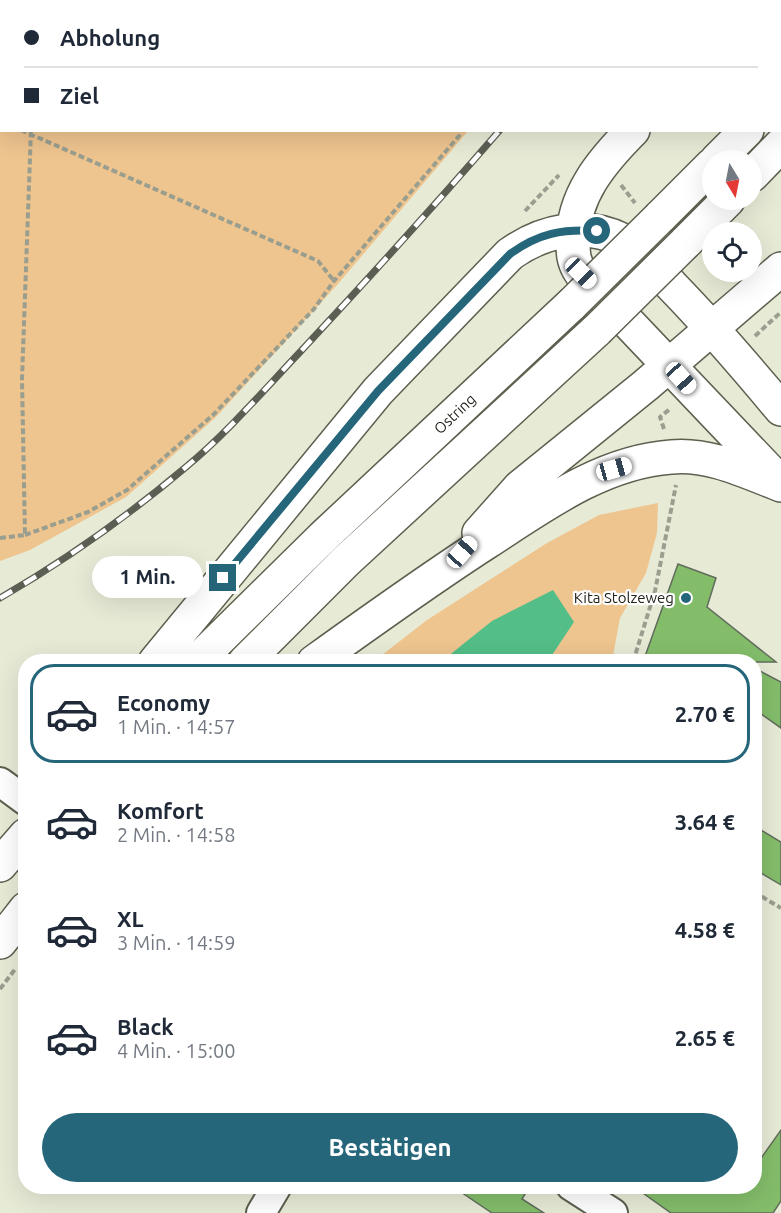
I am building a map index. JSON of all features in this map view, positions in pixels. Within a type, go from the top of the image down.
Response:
[{"type":"highway","points":[[631,132],[616,147],[580,199],[572,230],[574,264],[781,484]]},
{"type":"highway","points":[[727,150],[745,132]]},
{"type":"highway","points":[[762,165],[781,145]]},
{"type":"highway","name":"Ostring","points":[[204,654],[323,537],[572,304],[702,175]]},
{"type":"highway","points":[[253,654],[345,561],[597,330],[718,210]]},
{"type":"highway","points":[[162,654],[394,374],[510,254],[525,243],[542,236],[572,230],[597,231],[621,240],[638,251],[712,327],[781,409]]},
{"type":"highway","points":[[448,568],[520,487],[669,366],[781,269]]},
{"type":"highway","points":[[325,654],[448,568],[535,511],[614,469],[673,456],[699,458],[738,468],[781,484]]},
{"type":"highway","points":[[0,865],[18,844]]},
{"type":"highway","points":[[10,953],[18,931]]},
{"type":"street","points":[[0,782],[18,795]]},
{"type":"street","points":[[261,1213],[272,1194]]},
{"type":"street","points":[[583,1194],[613,1213]]},
{"type":"path","points":[[0,538],[25,536],[88,512],[127,490],[213,415],[314,309],[334,281],[460,132]]},
{"type":"path","points":[[25,536],[22,380],[31,133],[318,261],[334,281]]},
{"type":"path","points":[[635,654],[655,591],[676,485]]},
{"type":"path","points":[[762,897],[781,908]]},
{"type":"path","points":[[0,988],[10,953]]},
{"type":"shaded area","points":[[0,132],[467,132],[337,285],[216,417],[126,497],[30,550],[0,561]]},
{"type":"shaded area","points":[[658,503],[657,533],[646,573],[620,618],[613,654],[383,654],[427,620],[547,543],[599,515]]},
{"type":"shaded area","points":[[553,590],[574,622],[553,654],[451,654],[492,621]]},
{"type":"building","points":[[678,564],[716,578],[707,607],[776,662],[762,662],[762,654],[646,654]]},
{"type":"building","points":[[762,672],[781,682],[781,728],[762,715]]},
{"type":"building","points":[[762,831],[781,842],[781,885],[762,874]]},
{"type":"building","points":[[781,1130],[781,1201],[773,1213],[671,1213],[644,1194],[762,1194],[762,1157]]},
{"type":"building","points":[[464,1194],[525,1194],[522,1199],[544,1213],[492,1213]]},
{"type":"railway","points":[[0,598],[73,553],[119,520],[216,440],[352,296],[498,132]]},
{"type":"place","name":"Kita Stolzeweg","points":[[686,598]]},
{"type":"route","points":[[223,578],[378,391],[510,254],[525,243],[542,236],[572,230],[597,231]]}]
